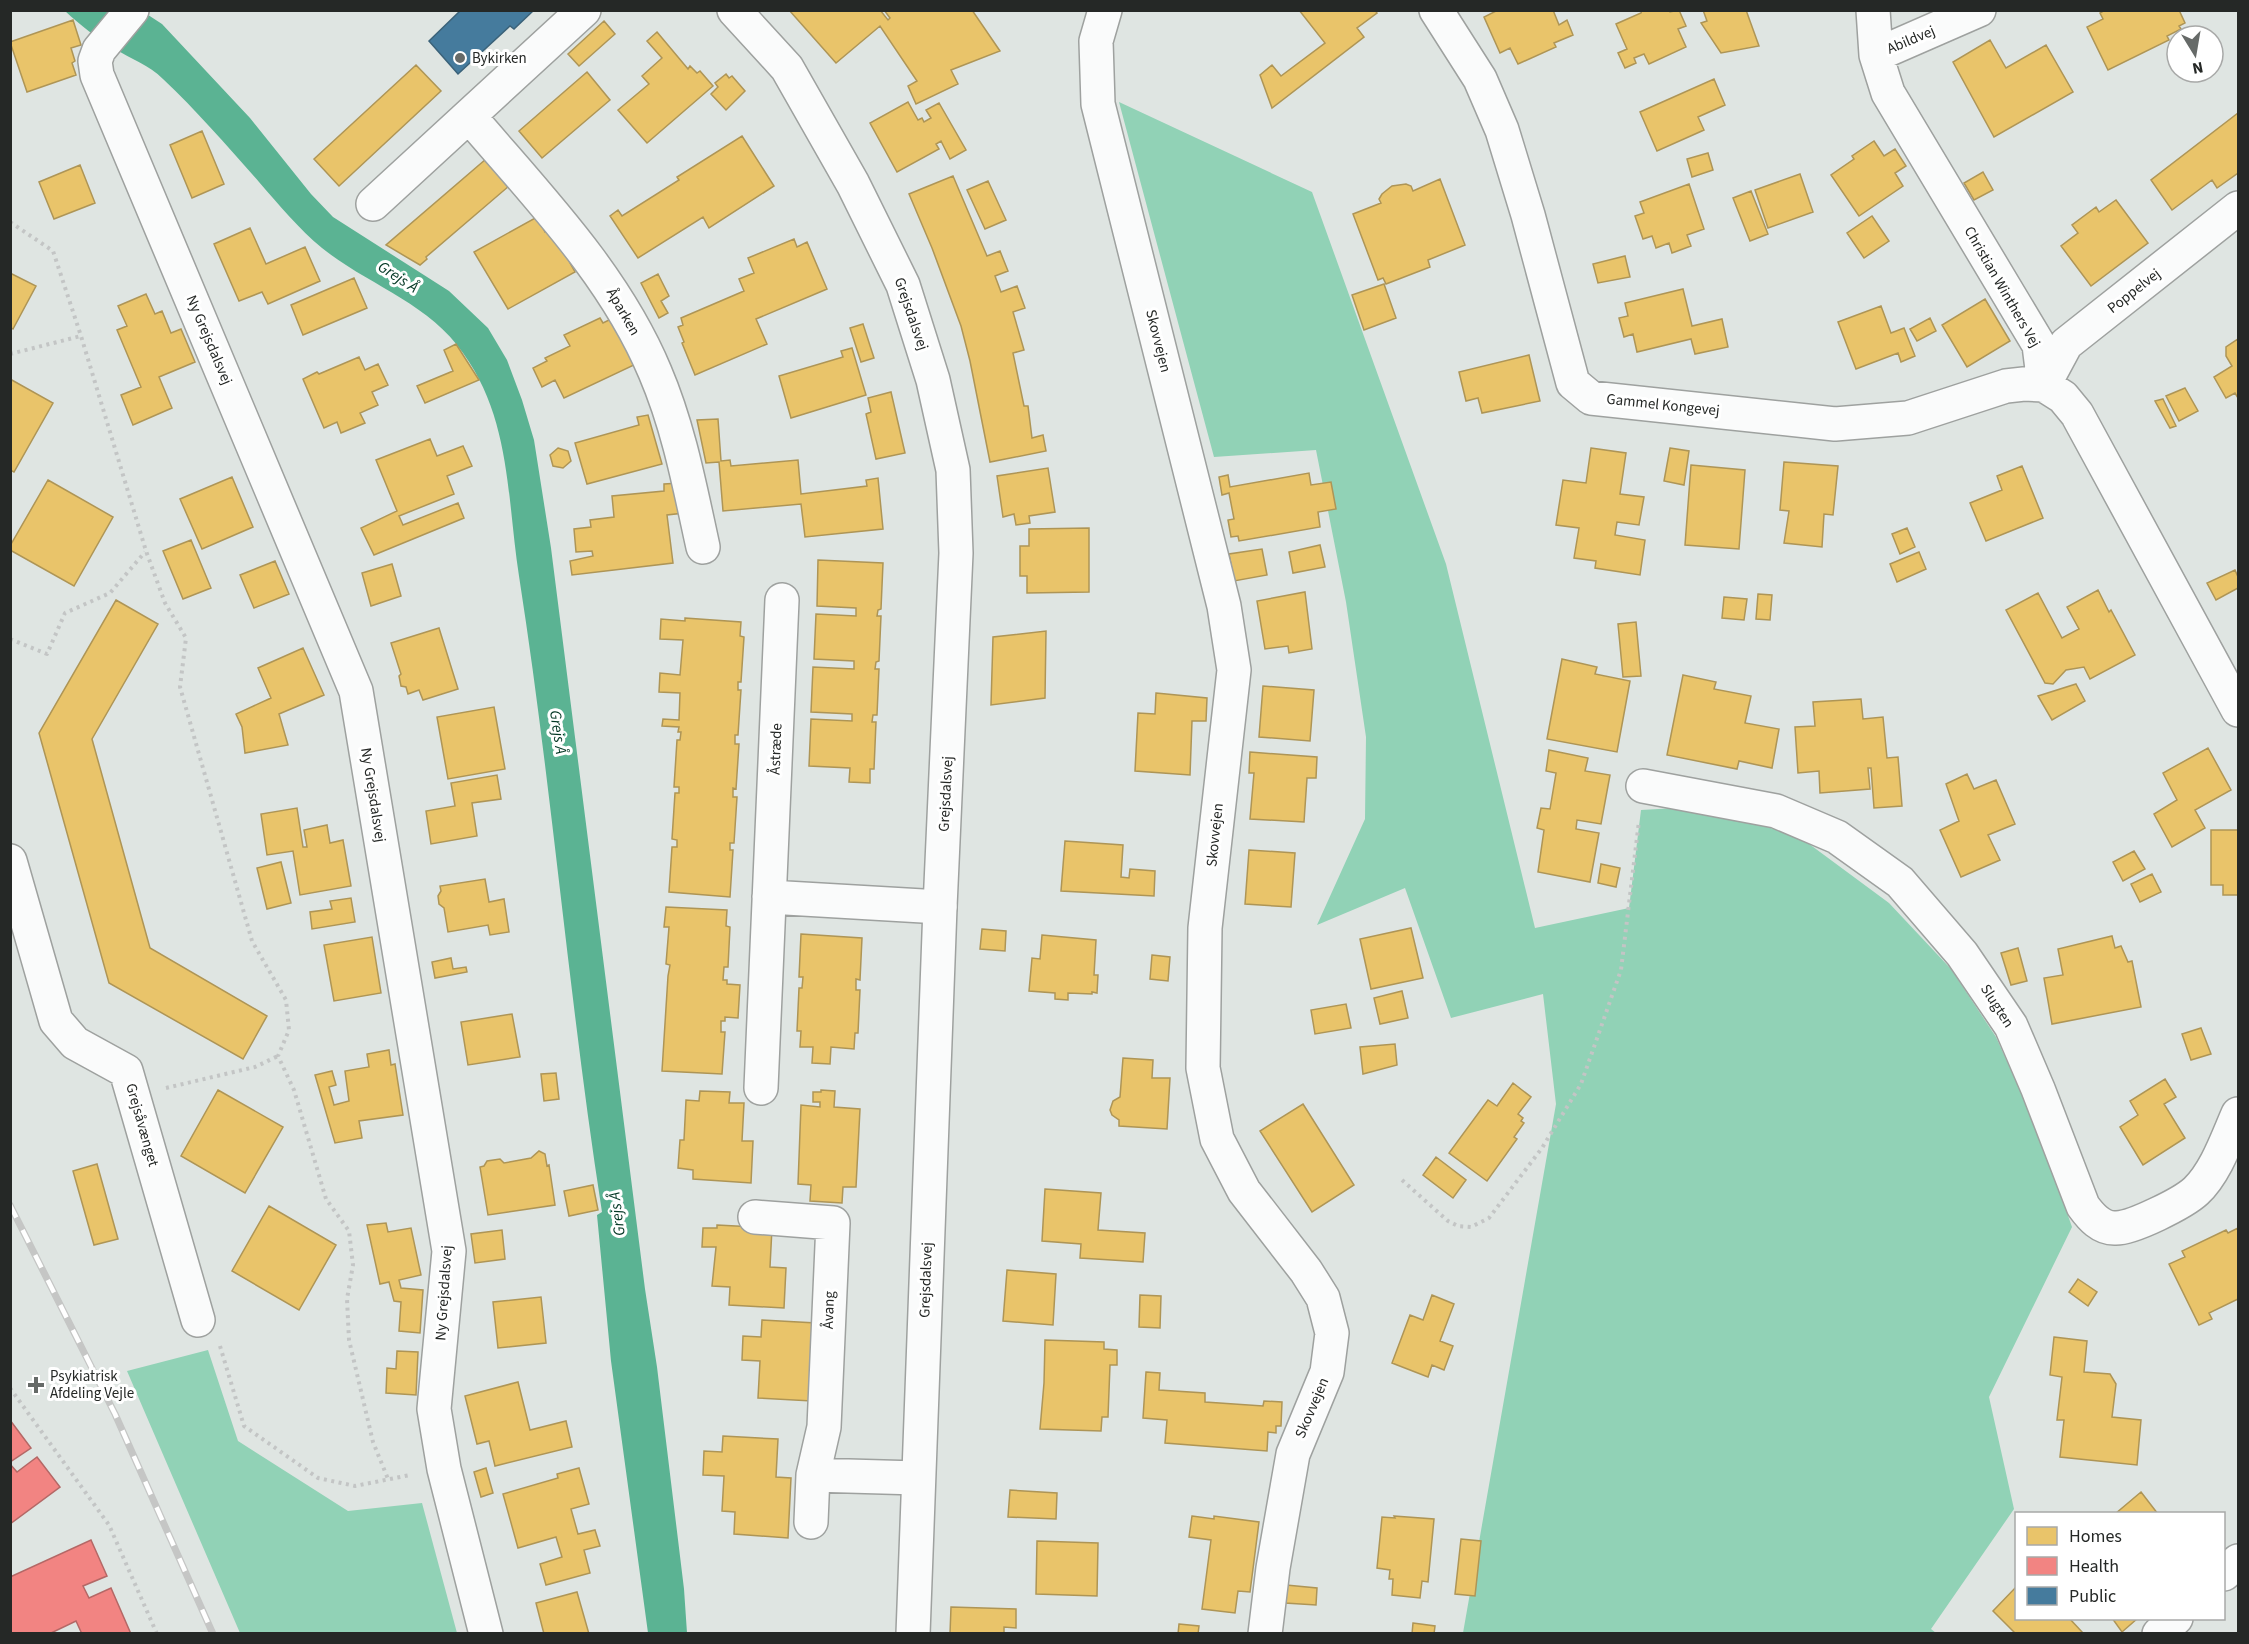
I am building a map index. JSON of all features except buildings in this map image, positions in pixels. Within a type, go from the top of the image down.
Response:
[{"type":"street","name":"Ny Grejsdalsvej","points":[[132,10],[99,50],[95,61],[98,75],[356,692],[449,1251],[434,1409],[444,1469],[486,1634]]},
{"type":"street","points":[[373,204],[584,10]]},
{"type":"street","name":"Grejsdalsvej","points":[[734,10],[787,68],[853,184],[903,285],[933,380],[953,470],[956,553],[940,907],[913,1634]]},
{"type":"street","name":"Skovvejen","points":[[1105,10],[1096,41],[1098,104],[1224,606],[1234,670],[1205,928],[1203,1068],[1217,1139],[1244,1191],[1323,1298],[1332,1333],[1327,1372],[1293,1454],[1273,1568],[1265,1634]]},
{"type":"street","name":"Gammel Kongevej","points":[[1436,10],[1480,79],[1502,130],[1528,215],[1573,383],[1591,398],[1834,424],[1908,417],[2006,386],[2044,385]]},
{"type":"street","name":"Christian Winthers Vej","points":[[1873,10],[1876,55],[1888,93],[2039,345],[2044,385]]},
{"type":"street","name":"Abildvej","points":[[1876,55],[1979,10]]},
{"type":"street","name":"Åparken","points":[[469,116],[577,243],[622,306],[655,372],[676,430],[703,547]]},
{"type":"street","name":"Poppelvej","points":[[2044,385],[2066,344],[2238,208]]},
{"type":"street","points":[[2044,385],[2063,397],[2077,414],[2236,700]]},
{"type":"street","name":"Åstræde","points":[[761,1088],[782,600]]},
{"type":"street","name":"Slugten","points":[[1643,786],[1776,811],[1838,837],[1900,882],[1962,954],[2011,1026],[2083,1206],[2094,1221],[2115,1229],[2158,1215],[2196,1191],[2218,1160],[2238,1114]]},
{"type":"street","name":"Grejsåvænget","points":[[10,861],[56,1022],[75,1043],[126,1071],[198,1320]]},
{"type":"street","points":[[769,897],[940,907]]},
{"type":"street","name":"Åvang","points":[[755,1217],[833,1222],[824,1427],[813,1475],[811,1522]]},
{"type":"street","points":[[813,1475],[918,1478]]},
{"type":"street","points":[[2225,1572],[2238,1560]]},
{"type":"street","points":[[2159,1634],[2174,1620]]},
{"type":"path","points":[[10,222],[52,251],[81,336],[146,551],[165,603],[186,638],[180,687],[252,941],[286,1000],[289,1030],[278,1056],[255,1067],[134,1096]]},
{"type":"path","points":[[10,354],[81,336]]},
{"type":"path","points":[[10,639],[47,654],[65,613],[111,593],[146,551]]},
{"type":"path","points":[[1402,1180],[1448,1221],[1458,1226],[1471,1227],[1489,1218],[1542,1148],[1581,1083],[1621,970],[1643,786]]},
{"type":"path","points":[[278,1056],[294,1090],[326,1199],[349,1231],[353,1265],[347,1299],[349,1340],[373,1442],[388,1479]]},
{"type":"path","points":[[198,1320],[215,1331],[244,1426],[318,1478],[355,1486],[444,1469]]},
{"type":"path","points":[[10,1388],[110,1525],[157,1634]]},
{"type":"shaded area","points":[[1119,102],[1312,192],[1446,564],[1535,928],[1629,908],[1641,810],[1694,807],[1797,835],[1889,903],[1951,969],[1996,1037],[2038,1130],[2072,1227],[1989,1397],[2014,1509],[1931,1629],[1936,1633],[1463,1633],[1556,1104],[1543,994],[1451,1018],[1405,888],[1317,925],[1365,819],[1366,737],[1346,602],[1316,450],[1214,457]]},
{"type":"shaded area","points":[[208,1350],[238,1441],[348,1511],[422,1503],[457,1633],[240,1633],[127,1371]]},
{"type":"water","name":"Grejs Å","points":[[65,11],[142,11],[162,24],[250,118],[311,194],[333,217],[449,291],[488,328],[507,360],[534,440],[551,548],[645,1289],[657,1367],[684,1589],[687,1633],[648,1633],[611,1361],[597,1215],[602,1212],[590,1133],[531,655],[509,489],[499,432],[490,405],[479,378],[463,353],[433,321],[322,248],[305,233],[212,129],[158,74],[121,53]]},
{"type":"railway","points":[[10,1205],[115,1414],[213,1634]]},
{"type":"place","name":"Bykirken","points":[[460,58]]},
{"type":"place","name":"Psykiatrisk Afdeling Vejle","points":[[36,1385]]}]
